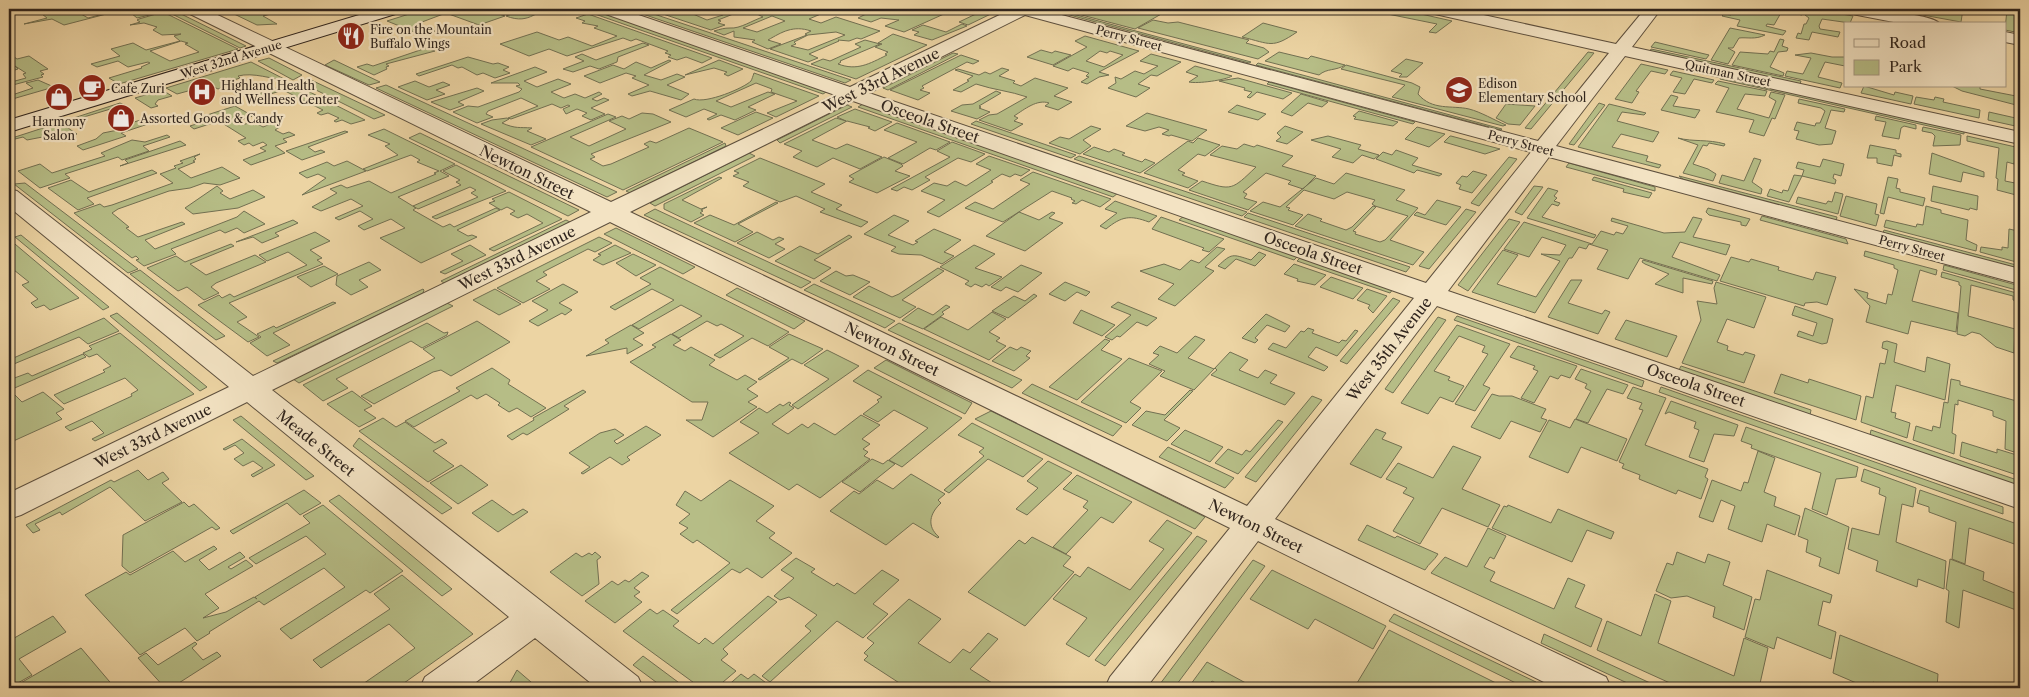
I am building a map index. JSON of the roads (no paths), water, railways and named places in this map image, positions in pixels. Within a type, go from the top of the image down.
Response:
[{"type":"street","name":"Newton Street","points":[[192,9],[1252,525],[1592,688]]},
{"type":"street","name":"West 32nd Avenue","points":[[9,126],[396,9]]},
{"type":"street","name":"Osceola Street","points":[[606,9],[2020,498]]},
{"type":"street","name":"West 33rd Avenue","points":[[9,507],[1023,9]]},
{"type":"street","name":"Perry Street","points":[[1023,9],[2020,277]]},
{"type":"street","name":"Quitman Street","points":[[1435,9],[2020,138]]},
{"type":"street","name":"West 35th Avenue","points":[[1124,688],[1653,9]]},
{"type":"street","points":[[1852,9],[1921,22]]},
{"type":"street","points":[[2006,37],[2020,40]]},
{"type":"street","name":"Meade Street","points":[[9,196],[248,390],[624,688]]},
{"type":"street","points":[[439,688],[535,618]]},
{"type":"place","name":"Fire on the Mountain Buffalo Wings","points":[[351,36]]},
{"type":"place","name":"Cafe Zuri","points":[[92,88]]},
{"type":"place","name":"Edison Elementary School","points":[[1459,90]]},
{"type":"place","name":"Highland Health and Wellness Center","points":[[202,92]]},
{"type":"place","name":"Harmony Salon","points":[[59,97]]},
{"type":"place","name":"Assorted Goods & Candy","points":[[121,118]]}]
